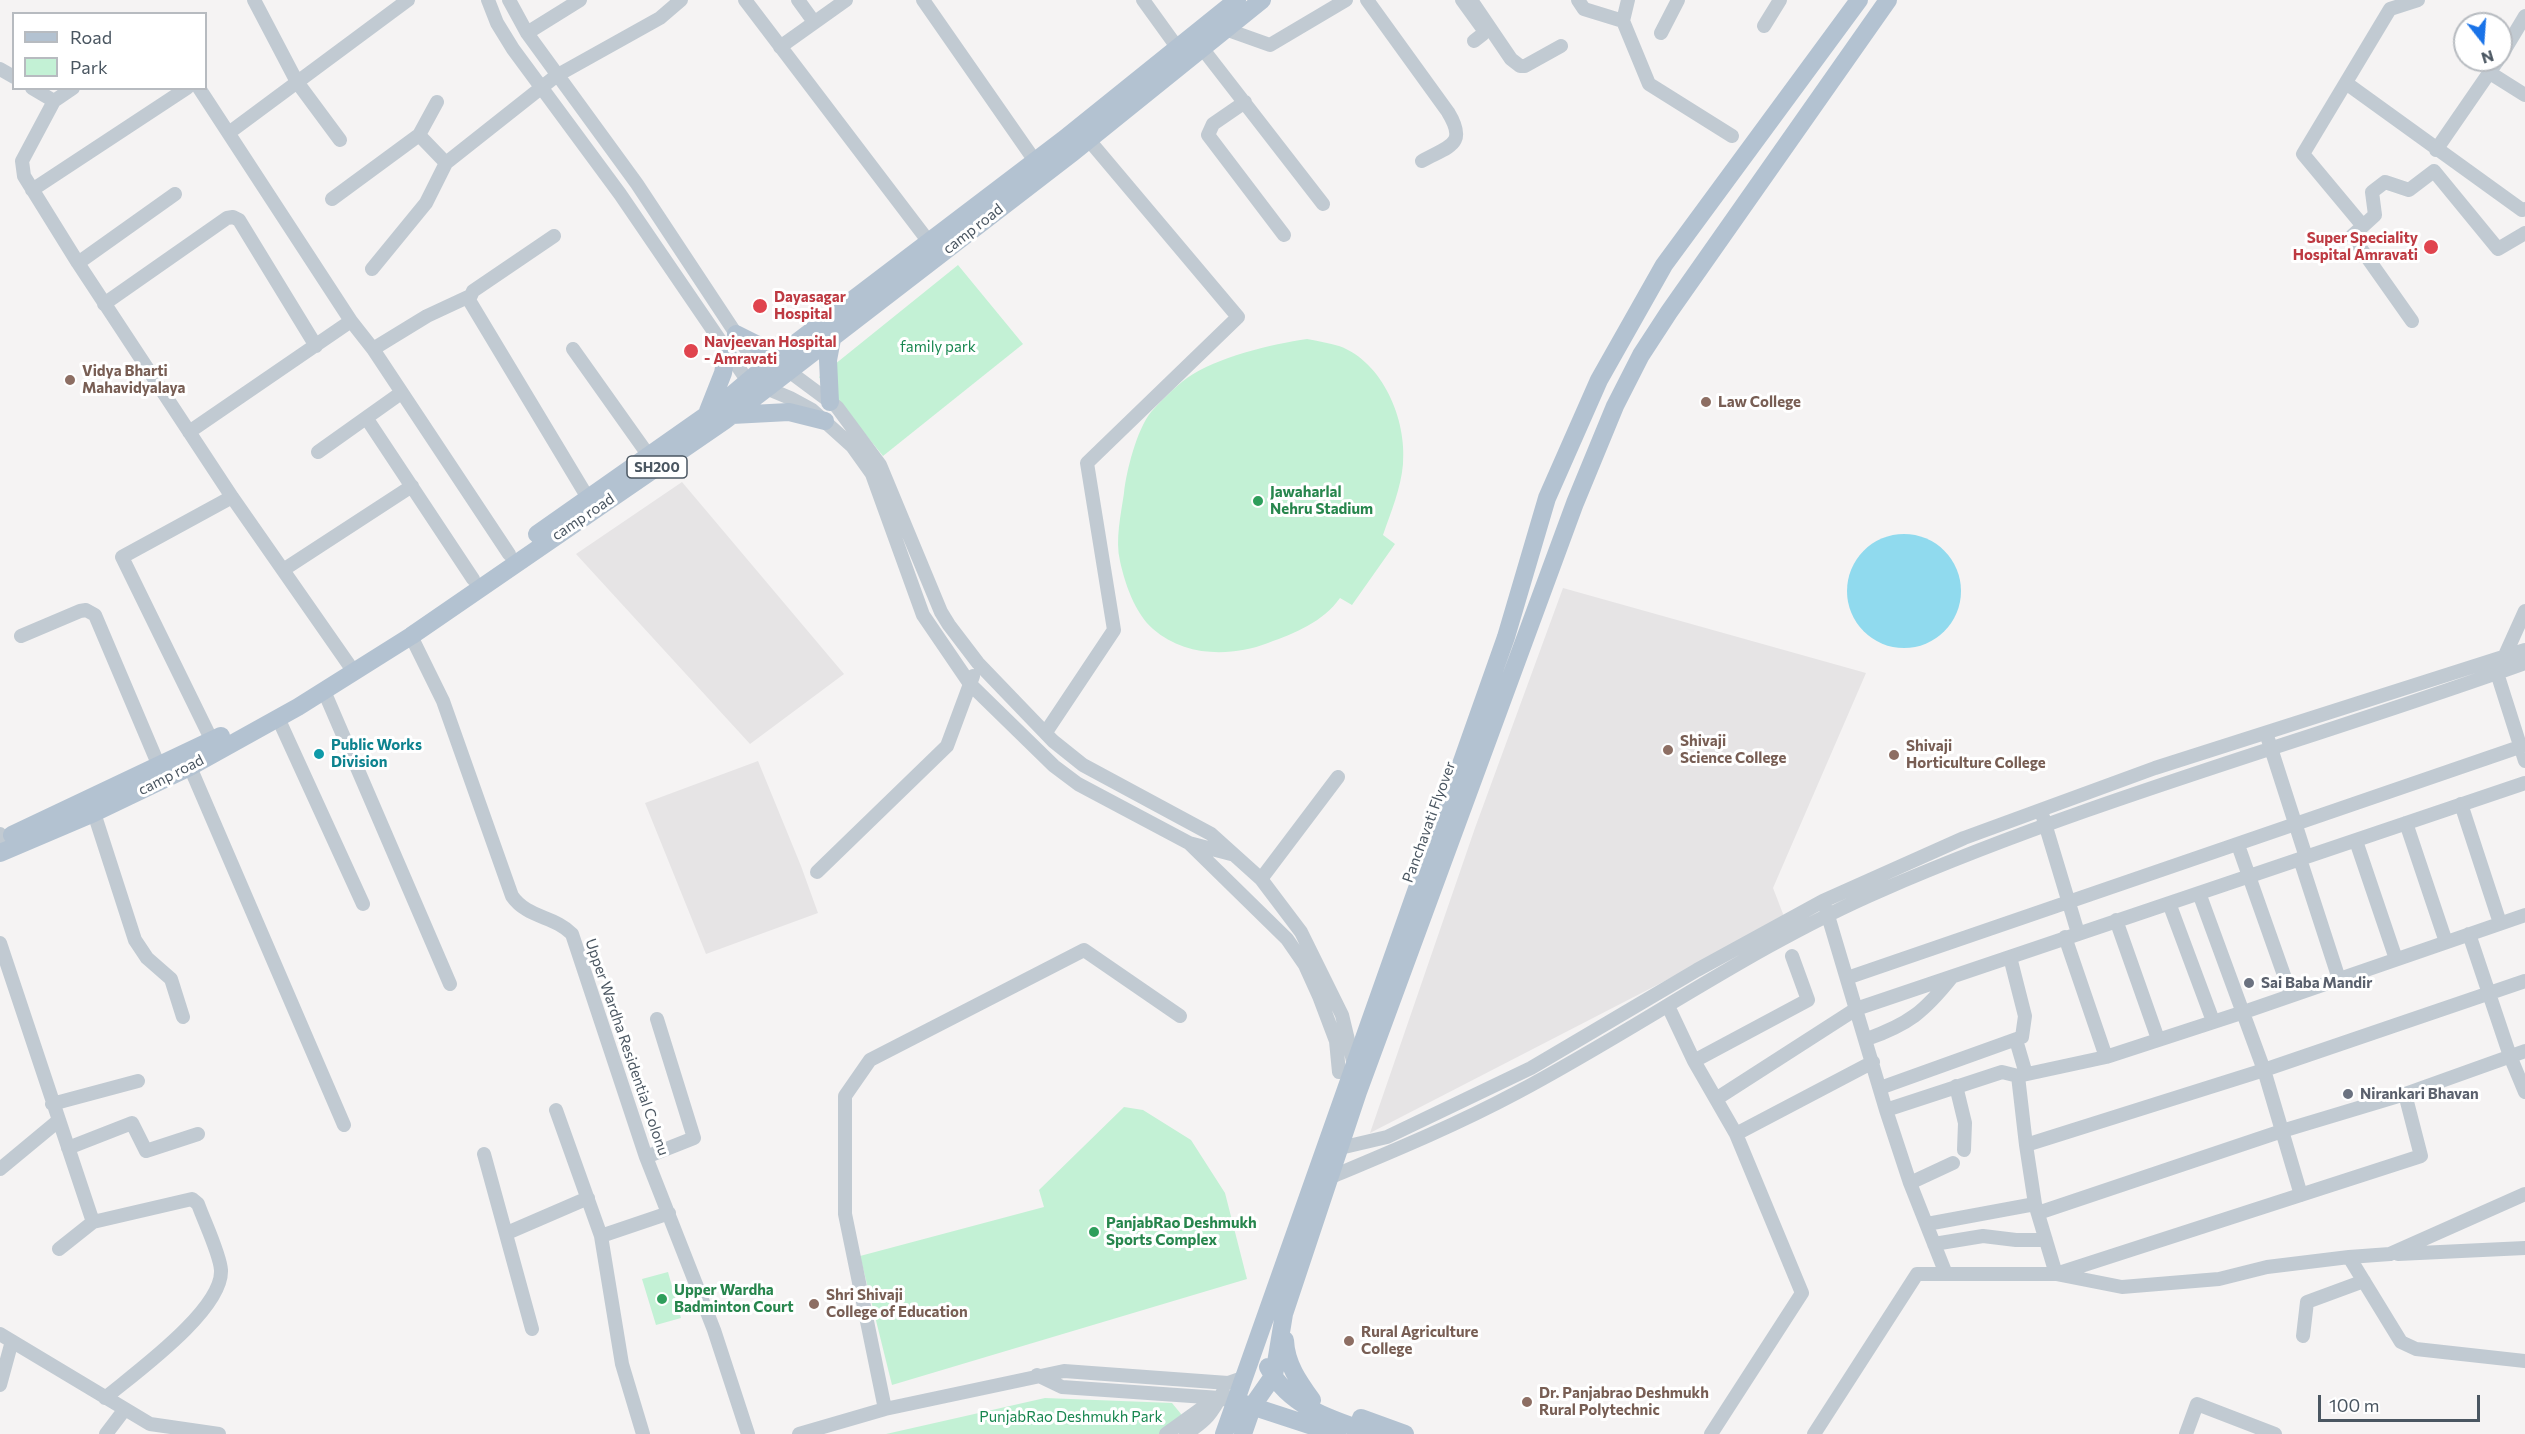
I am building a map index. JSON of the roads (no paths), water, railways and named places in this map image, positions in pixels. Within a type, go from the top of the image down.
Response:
[{"type":"main road","name":"camp road","points":[[1,842],[159,766],[215,746],[278,718],[324,691],[398,632],[706,415],[783,352],[1035,161],[1182,54],[1202,48],[1262,0]]},
{"type":"main road","points":[[1333,1147],[1346,1069],[1506,637],[1547,498],[1599,380],[1664,265],[1859,0]]},
{"type":"main road","points":[[1224,1434],[1235,1394],[1333,1147],[1358,1092],[1575,503],[1615,406],[1641,355],[1669,312],[1886,1]]},
{"type":"main road","name":"camp road","points":[[1,842],[94,813],[190,767],[215,746],[293,699],[411,636],[732,415],[790,372],[1088,139],[1182,54],[1231,2]]},
{"type":"main road","points":[[736,334],[756,344],[783,352]]},
{"type":"main road","points":[[830,402],[828,368],[832,339]]},
{"type":"main road","points":[[706,415],[723,373],[727,351]]},
{"type":"main road","points":[[732,415],[789,412],[825,421]]},
{"type":"main road","name":"Panchavati Flyover","points":[[1375,1434],[1305,1408],[1275,1381],[1261,1354],[1258,1336],[1263,1299],[1346,1069],[1508,598],[1524,576]]},
{"type":"main road","points":[[1274,1376],[1284,1314],[1322,1178]]},
{"type":"main road","points":[[1284,1314],[1285,1351],[1294,1376],[1312,1400]]},
{"type":"main road","points":[[1235,1394],[1274,1376]]},
{"type":"main road","points":[[1235,1394],[1274,1376]]},
{"type":"main road","points":[[1274,1376],[1312,1400],[1405,1434]]},
{"type":"main road","points":[[1235,1394],[1243,1434]]},
{"type":"main road","points":[[1235,1394],[1337,1434]]},
{"type":"street","points":[[254,0],[297,82],[340,140]]},
{"type":"street","points":[[230,132],[408,0]]},
{"type":"street","points":[[488,0],[505,37],[540,88],[620,194],[747,380],[767,387],[812,410],[852,446],[872,474],[923,615],[970,684],[1062,773],[1092,793],[1189,843],[1233,855]]},
{"type":"street","points":[[509,0],[527,33],[556,76],[637,183],[746,349],[767,365],[790,372],[837,407],[880,465],[941,612],[978,663],[1053,741],[1083,765],[1204,830],[1261,879],[1301,932],[1342,1015],[1346,1069],[1358,1092]]},
{"type":"street","points":[[527,33],[580,0]]},
{"type":"street","points":[[372,268],[426,203],[446,163],[556,76],[660,18],[681,0]]},
{"type":"street","points":[[745,0],[929,242]]},
{"type":"street","points":[[798,0],[814,22]]},
{"type":"street","points":[[780,47],[846,0]]},
{"type":"street","points":[[923,0],[1035,161]]},
{"type":"street","points":[[1143,0],[1182,54]]},
{"type":"street","points":[[1225,29],[1270,45],[1346,0]]},
{"type":"street","points":[[1367,0],[1448,112],[1457,129],[1456,138],[1452,144],[1422,160]]},
{"type":"street","points":[[1462,0],[1483,29],[1483,34],[1474,40]]},
{"type":"street","points":[[1471,0],[1511,59],[1520,66],[1525,66],[1561,46]]},
{"type":"street","points":[[1578,0],[1584,9],[1623,21]]},
{"type":"street","points":[[1628,0],[1623,21],[1649,84],[1732,136]]},
{"type":"street","points":[[1661,33],[1678,0]]},
{"type":"street","points":[[1764,26],[1780,0]]},
{"type":"street","points":[[2363,226],[2303,154],[2390,9],[2418,0]]},
{"type":"street","points":[[2513,36],[2525,16]]},
{"type":"street","points":[[1202,48],[1323,204]]},
{"type":"street","points":[[2436,150],[2490,73],[2525,94]]},
{"type":"street","points":[[2346,83],[2436,150],[2524,208]]},
{"type":"street","points":[[35,90],[54,101]]},
{"type":"street","points":[[70,90],[54,101],[22,160],[22,171],[78,263],[232,497],[351,668]]},
{"type":"street","points":[[32,190],[184,90]]},
{"type":"street","points":[[200,90],[230,132],[268,196],[351,321],[373,349],[509,554]]},
{"type":"street","points":[[332,199],[419,135],[437,102]]},
{"type":"street","points":[[1245,102],[1213,124],[1208,135],[1284,235]]},
{"type":"street","points":[[419,135],[446,163]]},
{"type":"street","points":[[1046,732],[1114,630],[1087,463],[1238,317],[1088,139]]},
{"type":"street","points":[[2412,321],[2352,236],[2375,215],[2372,192],[2385,182],[2409,190],[2434,171],[2498,249],[2525,233]]},
{"type":"street","points":[[78,263],[176,194]]},
{"type":"street","points":[[105,304],[227,218],[233,217],[239,220],[316,346]]},
{"type":"street","points":[[554,236],[472,291],[469,304],[588,498]]},
{"type":"street","points":[[373,349],[427,316],[470,296]]},
{"type":"street","points":[[189,432],[351,321]]},
{"type":"street","points":[[573,349],[649,456]]},
{"type":"street","points":[[318,452],[401,393]]},
{"type":"street","points":[[367,419],[473,579]]},
{"type":"street","points":[[283,570],[412,486]]},
{"type":"street","points":[[215,746],[122,557],[232,497]]},
{"type":"street","points":[[21,636],[80,611],[91,611],[95,615],[159,766]]},
{"type":"street","points":[[2525,611],[2497,673],[2525,761]]},
{"type":"street","name":"Upper Wardha Residential Colonu","points":[[411,636],[443,701],[512,896],[522,908],[554,921],[572,934],[646,1157],[714,1330],[748,1434]]},
{"type":"street","points":[[1333,1147],[1387,1137],[1531,1068],[1697,970],[1823,901],[1964,838],[2156,768],[2525,650]]},
{"type":"street","points":[[817,872],[947,746],[978,663]]},
{"type":"street","points":[[1322,1178],[1402,1148],[1515,1094],[1779,940],[1881,890],[2160,783],[2525,663]]},
{"type":"street","points":[[324,691],[450,984]]},
{"type":"street","points":[[278,718],[363,904]]},
{"type":"street","points":[[2266,733],[2339,979]]},
{"type":"street","points":[[1847,978],[2522,746]]},
{"type":"street","points":[[190,767],[344,1125]]},
{"type":"street","points":[[1261,879],[1338,777]]},
{"type":"street","points":[[1716,1099],[1856,1009],[2525,783]]},
{"type":"street","points":[[2461,804],[2500,923]]},
{"type":"street","points":[[2040,809],[2068,901],[2072,935],[2106,1057]]},
{"type":"street","points":[[94,813],[135,940],[147,958],[171,979],[183,1017]]},
{"type":"street","points":[[2406,823],[2446,942]]},
{"type":"street","points":[[2356,841],[2396,959]]},
{"type":"street","name":"Panchavati Flyover","points":[[1189,843],[1281,933],[1305,965],[1320,996],[1346,1069]]},
{"type":"street","points":[[2238,845],[2291,995]]},
{"type":"street","points":[[2199,893],[2264,1070],[2301,1195]]},
{"type":"street","points":[[1823,901],[1910,1183],[1946,1274]]},
{"type":"street","points":[[2169,903],[2213,1021]]},
{"type":"street","points":[[1886,1110],[2001,1072],[2022,1075],[2106,1057],[2525,915]]},
{"type":"street","points":[[2116,921],[2158,1039]]},
{"type":"street","points":[[2469,934],[2510,1056],[2525,1092]]},
{"type":"street","points":[[0,943],[93,1222]]},
{"type":"street","points":[[885,1409],[844,1214],[845,1096],[870,1060],[1084,950],[1180,1016]]},
{"type":"street","points":[[1695,1061],[1808,1000],[1792,956]]},
{"type":"street","points":[[1880,1089],[2022,1038],[2025,1016],[2010,957]]},
{"type":"street","points":[[1867,1039],[1898,1028],[1931,1004],[1952,977]]},
{"type":"street","points":[[2026,1145],[2264,1070],[2525,981]]},
{"type":"street","points":[[1668,1006],[1695,1061],[1736,1134],[1802,1293],[1711,1434]]},
{"type":"street","points":[[646,1157],[694,1138],[657,1019]]},
{"type":"street","points":[[1601,1027],[1609,1040]]},
{"type":"street","points":[[2016,1040],[2022,1075],[2026,1145],[2036,1209],[2056,1274]]},
{"type":"street","points":[[1927,1224],[2036,1209],[2406,1094],[2525,1051]]},
{"type":"street","points":[[1736,1134],[1873,1062]]},
{"type":"street","points":[[52,1104],[138,1081]]},
{"type":"street","points":[[1956,1086],[1965,1123],[1964,1150]]},
{"type":"street","points":[[2056,1274],[2421,1156],[2406,1094]]},
{"type":"street","points":[[556,1110],[601,1236],[622,1364],[643,1434]]},
{"type":"street","points":[[0,1169],[58,1120]]},
{"type":"street","points":[[68,1148],[132,1123],[146,1152],[198,1134]]},
{"type":"street","points":[[484,1154],[532,1329]]},
{"type":"street","points":[[1910,1183],[1953,1163]]},
{"type":"street","points":[[2390,1254],[2525,1194]]},
{"type":"street","points":[[59,1249],[93,1222],[186,1198],[198,1204],[221,1269],[217,1287],[200,1315],[105,1398]]},
{"type":"street","points":[[507,1233],[588,1198]]},
{"type":"street","points":[[601,1236],[669,1214]]},
{"type":"street","points":[[1934,1244],[1983,1236],[2016,1240],[2046,1240]]},
{"type":"street","points":[[1814,1434],[1917,1274],[2056,1274],[2122,1287],[2219,1279],[2266,1267],[2349,1257],[2525,1248]]},
{"type":"street","points":[[2349,1257],[2401,1342],[2416,1349],[2525,1361]]},
{"type":"street","points":[[2302,1336],[2307,1302],[2364,1281]]},
{"type":"street","points":[[0,1385],[6,1338],[124,1409],[152,1429],[219,1434]]},
{"type":"street","points":[[799,1434],[885,1409],[1064,1371],[1235,1394]]},
{"type":"street","points":[[1166,1434],[1205,1406],[1235,1394]]},
{"type":"street","points":[[1186,1434],[1235,1394]]},
{"type":"street","points":[[2186,1434],[2197,1404],[2275,1434]]},
{"type":"street","points":[[106,1434],[124,1409]]},
{"type":"water","points":[[1904,534],[1926,538],[1944,551],[1957,569],[1961,591],[1957,613],[1944,631],[1926,644],[1904,648],[1882,644],[1864,631],[1851,613],[1847,591],[1851,569],[1864,551],[1882,538]]},
{"type":"place","name":"Super Speciality Hospital Amravati","points":[[2431,247]]},
{"type":"place","name":"Dayasagar Hospital","points":[[760,306]]},
{"type":"place","name":"Navjeevan Hospital - Amravati","points":[[691,351]]},
{"type":"place","name":"Vidya Bharti Mahavidyalaya","points":[[70,380]]},
{"type":"place","name":"Law College","points":[[1706,402]]},
{"type":"place","name":"Jawaharlal Nehru Stadium","points":[[1258,501]]},
{"type":"place","name":"Shivaji Science College","points":[[1668,750]]},
{"type":"place","name":"Public Works Division","points":[[319,754]]},
{"type":"place","name":"Shivaji Horticulture College","points":[[1894,755]]},
{"type":"place","name":"Sai Baba Mandir","points":[[2249,983]]},
{"type":"place","name":"Nirankari Bhavan","points":[[2348,1094]]},
{"type":"place","name":"PanjabRao Deshmukh Sports Complex","points":[[1094,1232]]},
{"type":"place","name":"Upper Wardha Badminton Court","points":[[662,1299]]},
{"type":"place","name":"Shri Shivaji College of Education","points":[[814,1304]]},
{"type":"place","name":"Rural Agriculture College","points":[[1349,1341]]},
{"type":"place","name":"Dr. Panjabrao Deshmukh Rural Polytechnic","points":[[1527,1402]]},
{"type":"park label","name":"family park","points":[[938,347]]},
{"type":"park label","name":"PunjabRao Deshmukh Park","points":[[1071,1417]]}]
